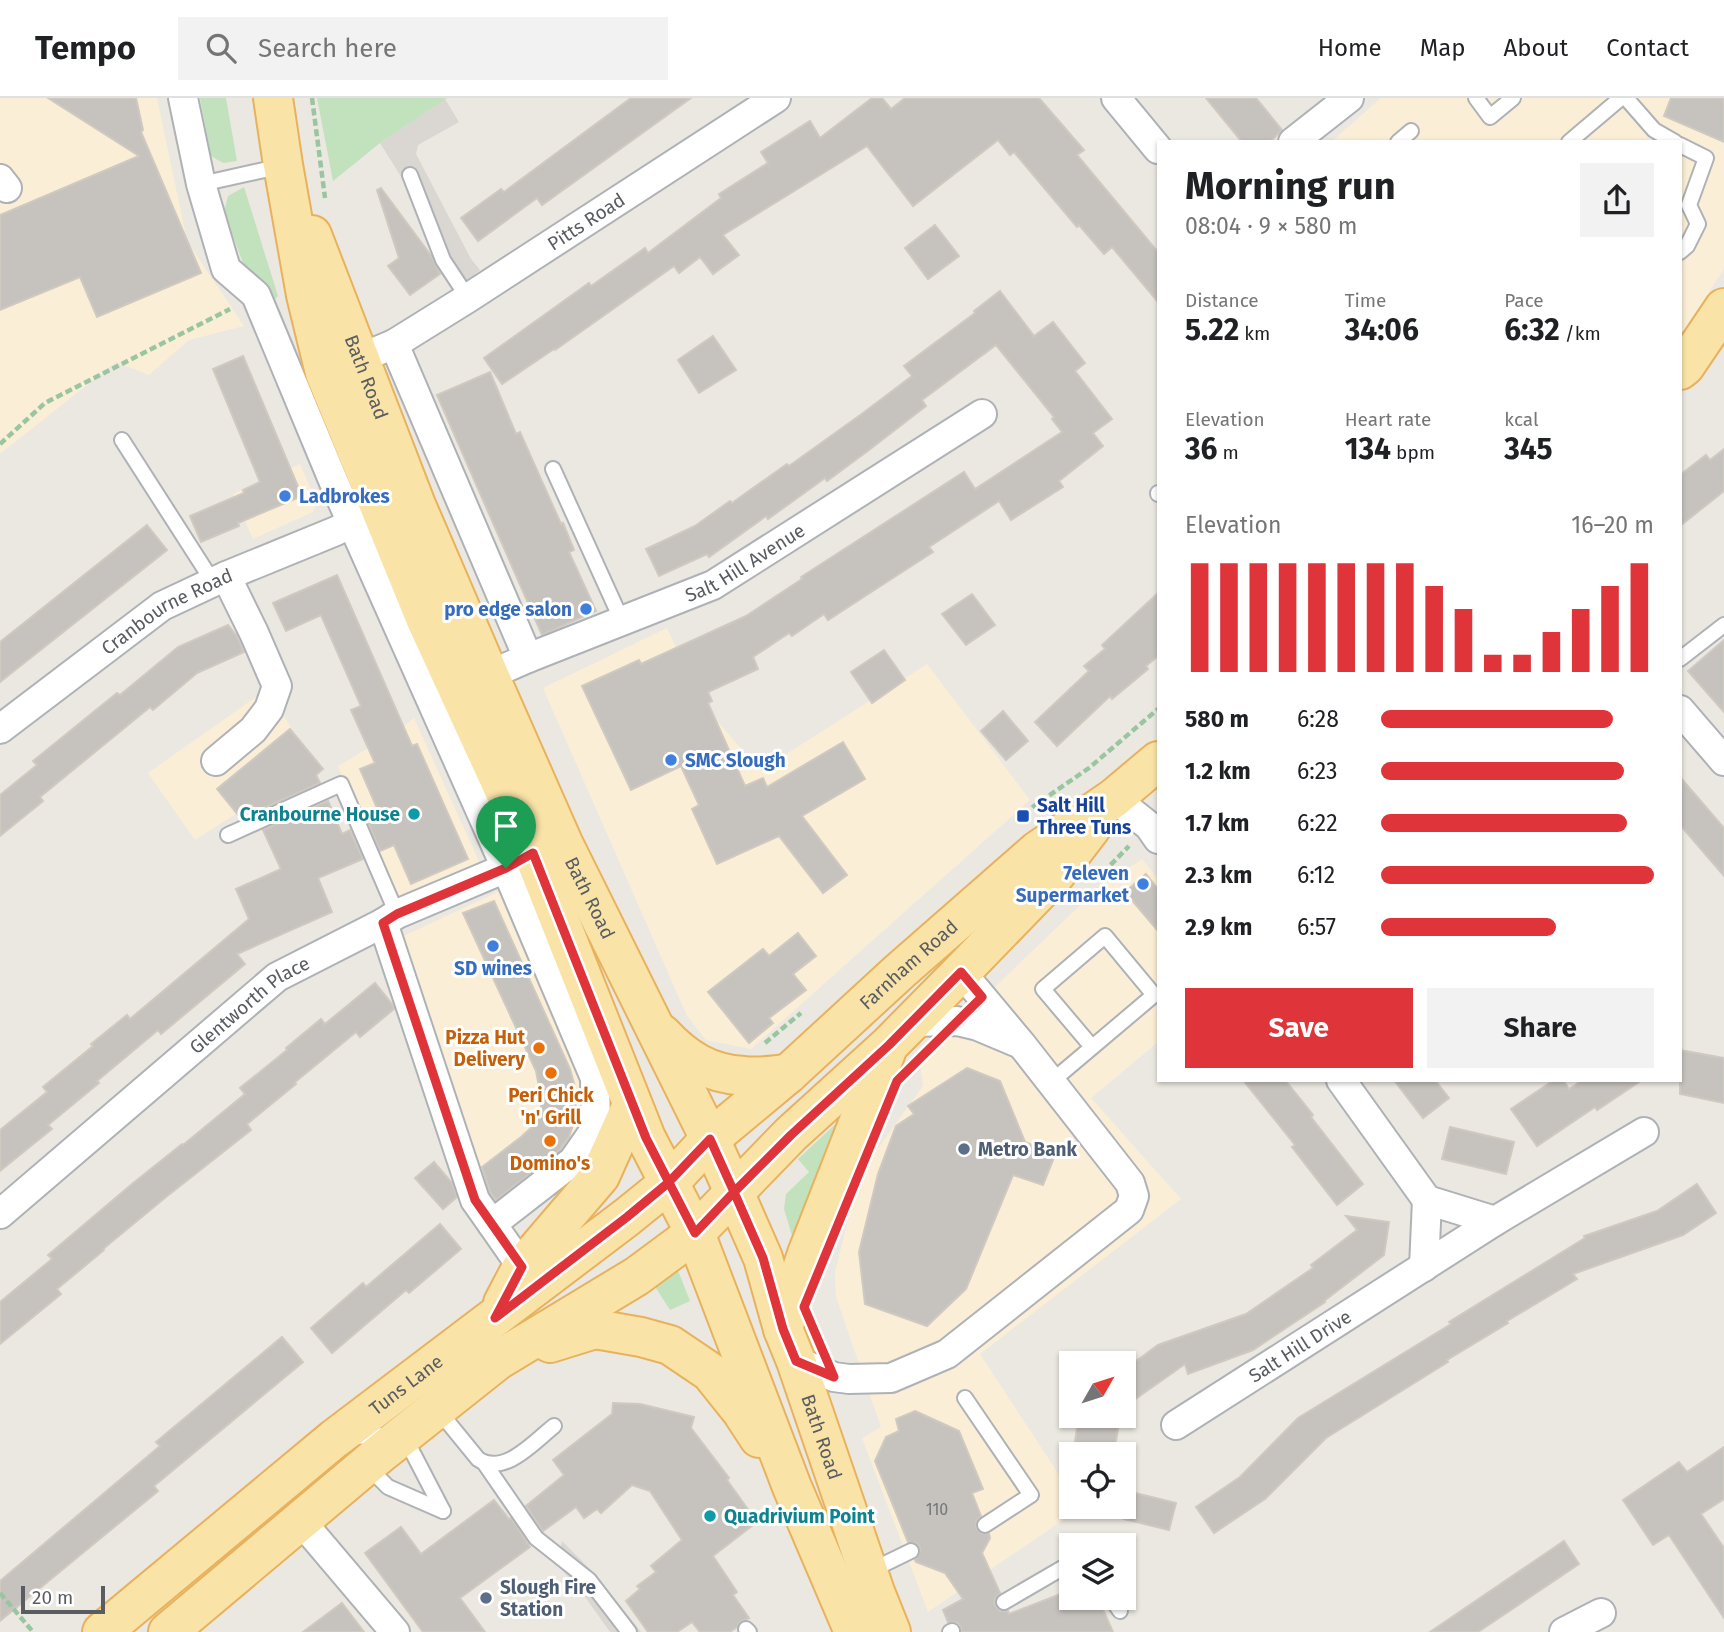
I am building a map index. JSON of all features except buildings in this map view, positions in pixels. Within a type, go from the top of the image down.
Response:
[{"type":"main road","name":"Bath Road","points":[[273,98],[283,165],[326,268],[342,366],[426,620],[520,860],[646,1138],[695,1233],[847,1626]]},
{"type":"main road","points":[[1682,368],[1724,308]]},
{"type":"main road","name":"Bath Road","points":[[342,366],[416,505],[563,843],[710,1139],[763,1258],[790,1345],[891,1632]]},
{"type":"main road","name":"Farnham Road","points":[[710,1139],[788,1074],[1037,851],[1114,798],[1157,762]]},
{"type":"main road","name":"Farnham Road","points":[[734,1192],[900,1034],[1055,875],[1114,798]]},
{"type":"main road","points":[[640,1000],[659,1031],[695,1063],[714,1071],[744,1077],[788,1074]]},
{"type":"main road","points":[[790,1345],[792,1298],[807,1254],[900,1034]]},
{"type":"main road","points":[[495,1318],[522,1267],[600,1176],[632,1105]]},
{"type":"main road","name":"Tuns Lane","points":[[357,1438],[404,1434],[425,1393],[495,1318],[668,1183],[710,1139]]},
{"type":"main road","name":"Tuns Lane","points":[[102,1632],[357,1438],[425,1393],[498,1360],[637,1276],[695,1233],[734,1192]]},
{"type":"main road","points":[[498,1360],[595,1329],[670,1345],[710,1372],[742,1412],[792,1487]]},
{"type":"main road","name":"Tuns Lane","points":[[168,1632],[300,1520],[357,1438]]},
{"type":"street","name":"Bath Road","points":[[183,98],[201,184],[226,268],[256,295],[352,523],[520,860],[595,1078],[596,1128],[573,1161],[492,1224]]},
{"type":"street","name":"Pitts Road","points":[[342,366],[394,344],[776,98]]},
{"type":"street","points":[[1116,98],[1157,148]]},
{"type":"street","points":[[1295,140],[1340,101]]},
{"type":"street","points":[[394,344],[527,658]]},
{"type":"street","name":"Salt Hill Avenue","points":[[489,675],[713,585],[982,414]]},
{"type":"street","name":"Cranbourne Road","points":[[0,729],[162,606],[352,523]]},
{"type":"street","points":[[216,761],[253,730],[269,709],[276,685],[254,632],[220,579]]},
{"type":"street","points":[[1682,712],[1724,761]]},
{"type":"street","points":[[1114,798],[1155,833]]},
{"type":"street","name":"Glentworth Place","points":[[0,1214],[277,977],[390,919],[520,860]]},
{"type":"street","points":[[390,919],[475,1200],[522,1267]]},
{"type":"street","points":[[790,1345],[834,1377],[891,1378],[947,1354],[1129,1210],[1135,1196],[1130,1183],[961,972]]},
{"type":"street","points":[[900,1034],[957,1021],[978,1026],[1022,1045]]},
{"type":"street","points":[[1342,1082],[1427,1200],[1495,1221]]},
{"type":"street","name":"Salt Hill Drive","points":[[1176,1425],[1495,1221],[1644,1132]]},
{"type":"street","points":[[1423,1267],[1427,1200]]},
{"type":"street","points":[[300,1520],[395,1632]]},
{"type":"street","points":[[1564,1632],[1601,1613]]},
{"type":"lane","points":[[1476,98],[1490,117],[1513,98]]},
{"type":"lane","points":[[1571,140],[1623,98],[1654,130],[1672,140]]},
{"type":"lane","points":[[1400,140],[1411,131]]},
{"type":"lane","points":[[1682,146],[1706,158],[1689,205],[1698,224],[1682,250]]},
{"type":"lane","points":[[201,184],[283,165]]},
{"type":"lane","points":[[410,175],[443,260],[468,298]]},
{"type":"lane","points":[[122,440],[220,579]]},
{"type":"lane","points":[[553,469],[622,621]]},
{"type":"lane","points":[[1682,657],[1724,625]]},
{"type":"lane","points":[[228,835],[341,784],[390,919]]},
{"type":"lane","points":[[1051,1082],[1154,995],[1105,936],[1044,989],[1092,1047]]},
{"type":"lane","points":[[425,1393],[478,1459],[485,1464],[536,1538],[590,1580],[629,1632]]},
{"type":"lane","points":[[965,1398],[1031,1495],[985,1525]]},
{"type":"lane","points":[[485,1464],[503,1463],[512,1459],[554,1426]]},
{"type":"lane","points":[[357,1438],[388,1487],[443,1511],[404,1434]]},
{"type":"lane","points":[[869,1572],[911,1550]]},
{"type":"lane","points":[[1004,1602],[1059,1570]]},
{"type":"path","points":[[0,444],[45,403],[256,295]]},
{"type":"path","points":[[1014,824],[1034,806],[1089,768],[1157,710]]},
{"type":"path","points":[[1093,883],[1155,833]]},
{"type":"path","points":[[756,1050],[810,1006]]},
{"type":"path","points":[[0,1593],[33,1632]]},
{"type":"shaded area","points":[[0,98],[157,98],[187,241],[244,326],[189,340],[149,375],[116,362],[0,454]]},
{"type":"shaded area","points":[[1381,98],[1724,98],[1724,269],[1682,331],[1682,140],[1333,140]]},
{"type":"shaded area","points":[[445,99],[459,122],[418,145],[416,154],[471,259],[480,270],[460,287],[459,269],[380,143]]},
{"type":"shaded area","points":[[300,464],[317,503],[313,512],[253,539],[233,494]]},
{"type":"shaded area","points":[[667,628],[701,702],[760,771],[927,664],[1030,800],[751,1049],[706,1040],[687,1016],[543,688]]},
{"type":"shaded area","points":[[266,690],[309,754],[237,813],[195,840],[148,773]]},
{"type":"shaded area","points":[[414,718],[482,868],[394,909],[338,766],[401,729]]},
{"type":"shaded area","points":[[1142,859],[1157,878],[1157,1043],[1091,1098],[1181,1199],[980,1354],[1059,1475],[1059,1519],[1065,1519],[928,1612],[862,1438],[881,1427],[836,1297],[835,1272],[854,1195],[869,1161],[923,1086],[920,1063],[1095,891]]},
{"type":"shaded area","points":[[500,891],[593,1100],[574,1154],[504,1208],[469,1213],[382,946]]},
{"type":"shaded area","points":[[562,1541],[595,1574],[641,1632],[610,1632],[578,1587],[557,1565]]},
{"type":"green space","points":[[200,98],[226,98],[237,161],[223,163],[211,156]]},
{"type":"green space","points":[[317,98],[447,98],[380,143],[333,181]]},
{"type":"green space","points":[[244,187],[278,296],[273,301],[246,271],[224,212],[228,196]]},
{"type":"green space","points":[[842,1118],[793,1239],[784,1209],[786,1194],[809,1172],[798,1159]]},
{"type":"green space","points":[[677,1268],[690,1301],[670,1310],[654,1285]]},
{"type":"place","name":"Ladbrokes","points":[[285,496]]},
{"type":"place","name":"pro edge salon","points":[[586,609]]},
{"type":"place","name":"SMC Slough","points":[[671,760]]},
{"type":"place","name":"Cranbourne House","points":[[414,814]]},
{"type":"place","name":"Salt Hill Three Tuns","points":[[1023,816]]},
{"type":"place","name":"7eleven Supermarket","points":[[1143,884]]},
{"type":"place","name":"SD wines","points":[[493,946]]},
{"type":"place","name":"Pizza Hut Delivery","points":[[539,1048]]},
{"type":"place","name":"Peri Chick 'n' Grill","points":[[551,1073]]},
{"type":"place","name":"Domino's","points":[[550,1141]]},
{"type":"place","name":"Metro Bank","points":[[964,1149]]},
{"type":"place","name":"Quadrivium Point","points":[[710,1516]]},
{"type":"place","name":"Slough Fire Station","points":[[486,1598]]},
{"type":"route","points":[[506,868],[397,914],[383,923],[475,1200],[522,1267],[495,1318],[668,1183],[710,1139],[734,1192],[791,1135],[889,1045],[961,972],[982,997],[897,1081],[804,1307],[834,1377],[796,1361],[783,1329],[763,1258],[734,1192],[695,1233],[668,1183],[646,1138],[533,853],[506,868]]}]
